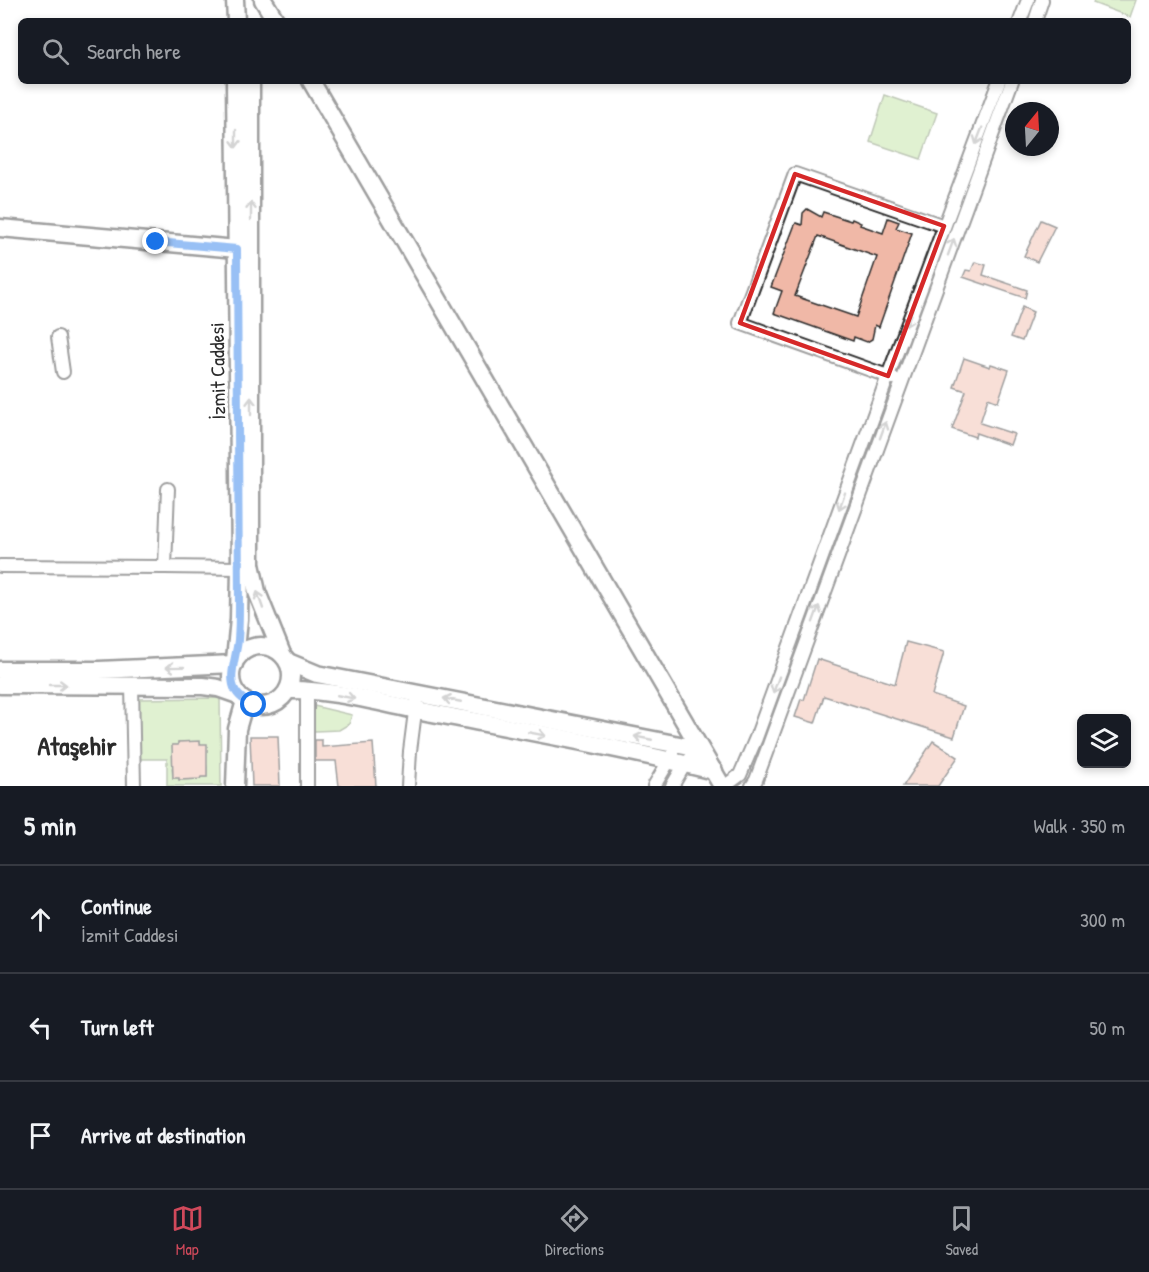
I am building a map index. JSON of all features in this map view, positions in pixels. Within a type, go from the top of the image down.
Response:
[{"type":"street","points":[[264,0],[267,9],[266,18]]},
{"type":"street","points":[[264,0],[274,18]]},
{"type":"street","points":[[1021,18],[1028,0]]},
{"type":"street","points":[[1036,18],[1042,0]]},
{"type":"street","name":"İzmit Caddesi","points":[[235,84],[240,568],[238,630],[231,679],[241,698]]},
{"type":"street","name":"İzmit Caddesi","points":[[251,84],[251,564],[257,592],[291,671],[288,690]]},
{"type":"street","points":[[312,84],[720,781]]},
{"type":"street","points":[[0,685],[203,686],[218,688],[254,705],[264,706],[273,704],[282,698],[288,690],[307,690],[677,762],[720,781],[740,775],[756,738],[998,84]]},
{"type":"street","points":[[752,786],[1011,84]]},
{"type":"street","points":[[901,381],[740,322],[795,174],[944,226]]},
{"type":"street","points":[[0,228],[237,249]]},
{"type":"street","points":[[58,337],[63,372]]},
{"type":"street","points":[[165,567],[168,489]]},
{"type":"street","points":[[0,566],[240,568]]},
{"type":"street","points":[[0,670],[99,670],[234,662],[248,649],[257,646],[274,649],[285,658],[317,674],[700,749]]},
{"type":"street","points":[[132,685],[134,786]]},
{"type":"street","points":[[307,690],[307,786]]},
{"type":"street","points":[[408,786],[418,693]]},
{"type":"street","points":[[235,786],[237,729],[241,698]]},
{"type":"street","points":[[672,786],[678,745],[689,728]]},
{"type":"street","points":[[654,786],[677,762],[700,749]]},
{"type":"highlighted area","points":[[795,174],[944,226],[888,376],[740,323]]},
{"type":"green space","points":[[1094,0],[1136,0],[1130,17],[1093,3]]},
{"type":"green space","points":[[885,95],[937,113],[921,159],[870,142]]},
{"type":"green space","points":[[220,698],[221,786],[167,786],[167,759],[140,759],[139,699]],"holes":[[[178,742],[200,742],[207,767],[207,777],[179,780],[179,778],[173,778],[172,768],[176,767],[172,745],[178,745]]]},
{"type":"green space","points":[[314,706],[352,715],[349,724],[339,730],[315,731],[310,725],[309,709]]},
{"type":"building","points":[[807,209],[821,217],[823,212],[851,221],[852,219],[861,223],[860,225],[883,233],[888,218],[899,222],[896,228],[912,233],[879,327],[875,325],[872,339],[867,342],[854,337],[853,341],[774,313],[782,291],[771,287],[796,223],[802,225],[803,213]],"holes":[[[818,236],[877,257],[856,317],[795,296]]]},
{"type":"building","points":[[1041,220],[1055,226],[1037,262],[1024,256]]},
{"type":"building","points":[[975,262],[986,265],[983,275],[1027,290],[1025,298],[963,277],[966,270],[971,271]]},
{"type":"building","points":[[1022,307],[1033,312],[1022,341],[1011,337]]},
{"type":"building","points":[[964,358],[990,367],[991,364],[1009,370],[998,402],[988,398],[980,423],[1014,434],[1010,445],[976,433],[975,437],[952,429],[966,391],[954,387]]},
{"type":"building","points":[[906,642],[944,652],[932,695],[964,706],[954,737],[824,696],[815,723],[795,717],[801,699],[804,700],[817,659],[895,684]]},
{"type":"building","points":[[250,736],[278,736],[280,786],[252,786]]},
{"type":"building","points":[[315,740],[322,740],[322,747],[373,743],[376,786],[339,786],[336,761],[315,761]]},
{"type":"building","points":[[200,741],[200,744],[207,744],[207,777],[179,780],[179,778],[173,778],[172,745],[178,745],[178,742]]},
{"type":"building","points":[[933,741],[958,757],[938,786],[903,786]]},
{"type":"district","name":"Ataşehir","points":[[77,745]]},
{"type":"route","points":[[156,242],[237,249],[240,568],[238,640],[231,679],[238,695],[254,705]]}]
